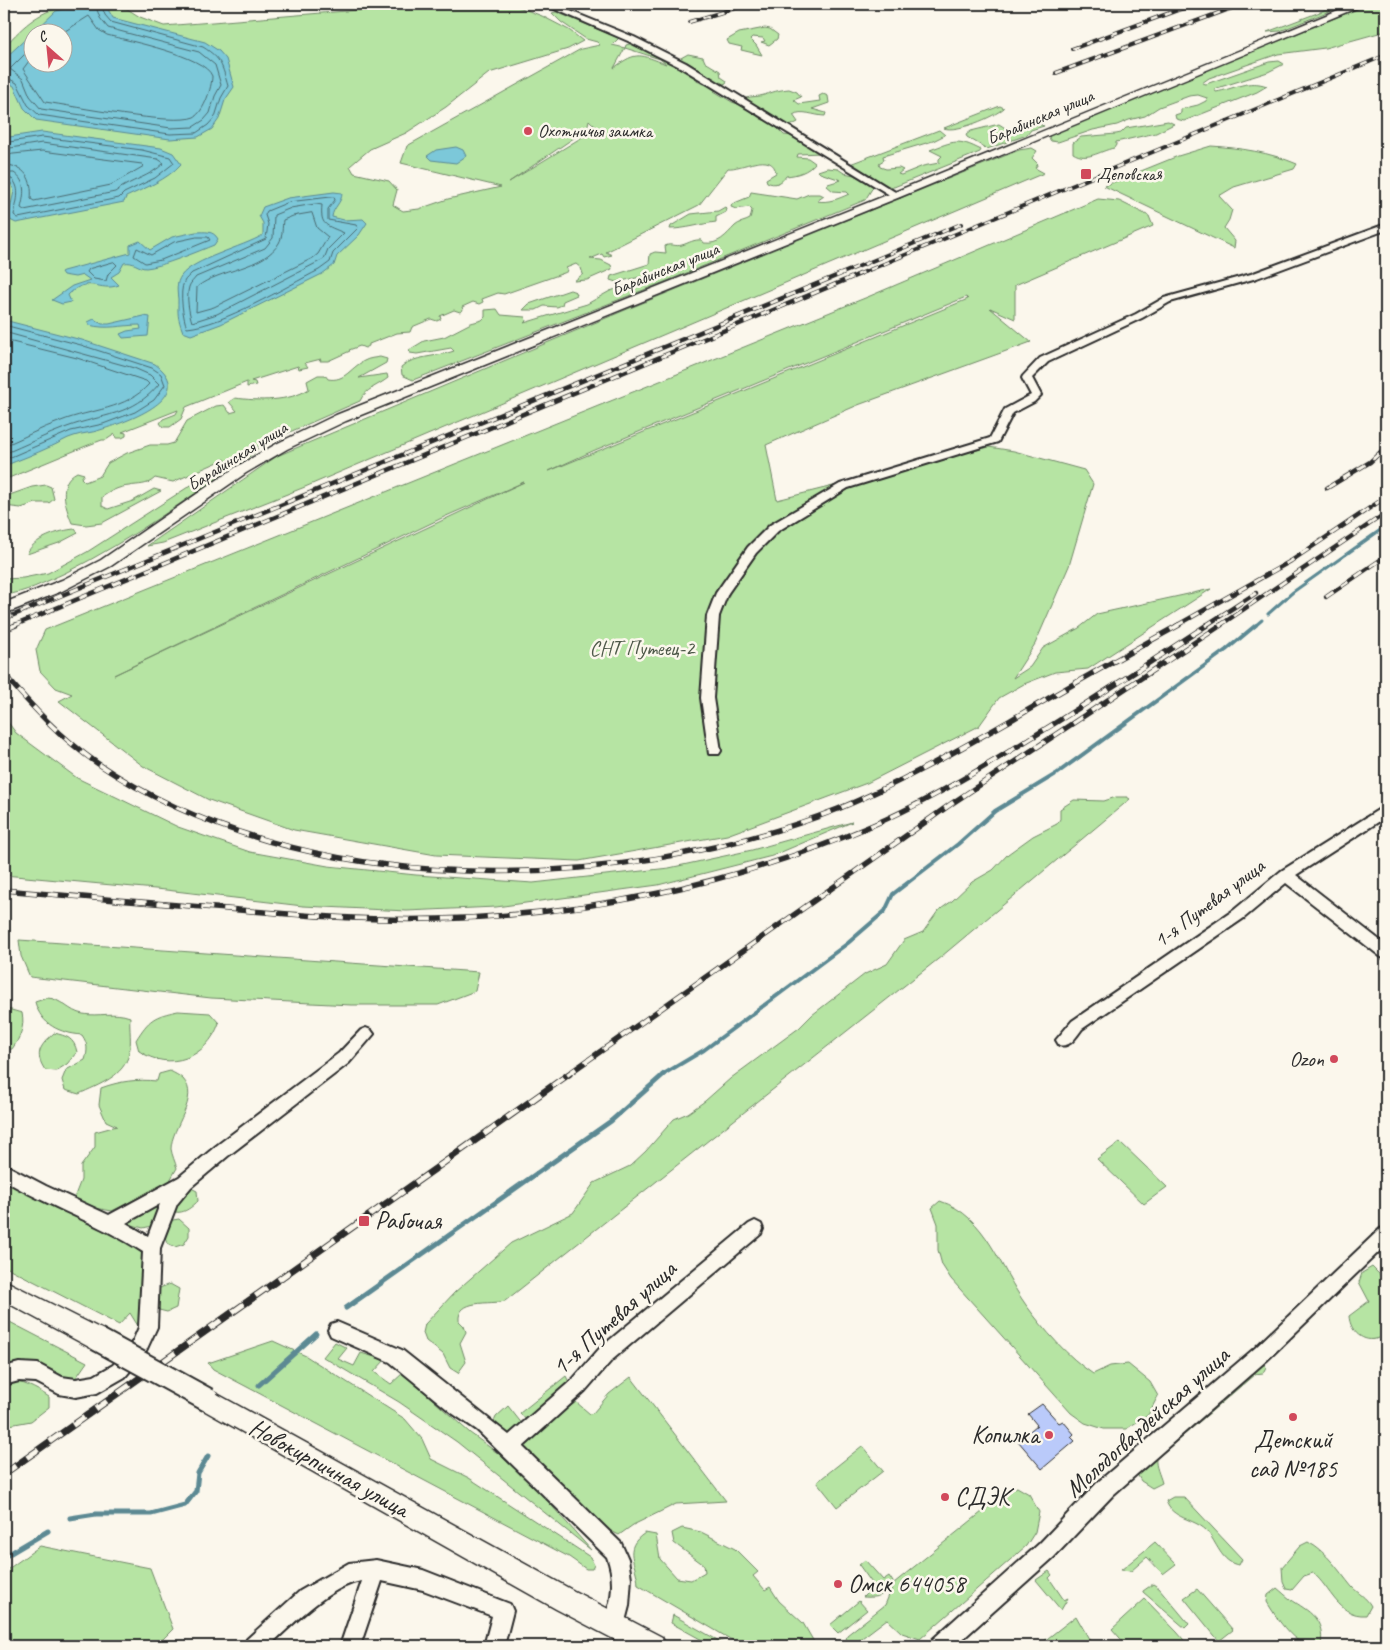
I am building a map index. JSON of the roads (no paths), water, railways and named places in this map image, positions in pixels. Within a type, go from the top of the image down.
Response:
[{"type":"main road","name":"Барабинская улица","points":[[4,609],[97,568],[131,547],[228,478],[279,447],[341,418],[896,195],[1361,4]]},
{"type":"main road","name":"Новокирпичная улица","points":[[4,1290],[208,1400],[565,1600],[653,1646]]},
{"type":"street","points":[[547,4],[631,39],[683,64],[896,195]]},
{"type":"street","points":[[714,751],[707,698],[713,616],[722,593],[752,550],[774,528],[844,486],[994,440],[999,433],[1004,417],[1011,409],[1032,400],[1036,395],[1026,378],[1044,360],[1058,352],[1139,316],[1166,300],[1254,276],[1386,227]]},
{"type":"street","name":"1-я Путевая улица","points":[[1064,1040],[1077,1025],[1239,914],[1286,875],[1386,810]]},
{"type":"street","points":[[1286,875],[1386,952]]},
{"type":"street","points":[[4,1376],[19,1372],[38,1373],[59,1384],[76,1388],[97,1384],[119,1370],[139,1347],[148,1327],[152,1248],[170,1200],[185,1182],[222,1151],[344,1058],[366,1034]]},
{"type":"street","points":[[4,1171],[20,1182],[111,1223],[152,1248]]},
{"type":"street","points":[[111,1223],[185,1182]]},
{"type":"street","name":"1-я Путевая улица","points":[[509,1447],[579,1385],[606,1354],[755,1229]]},
{"type":"street","name":"Молодогвардейская улица","points":[[940,1646],[1047,1550],[1106,1488],[1261,1354],[1386,1234]]},
{"type":"street","points":[[337,1330],[396,1356],[458,1408],[483,1424],[614,1550],[620,1562],[623,1578],[615,1626]]},
{"type":"street","points":[[350,1646],[376,1570]]},
{"type":"street","points":[[254,1646],[307,1598],[349,1573],[376,1570],[423,1580],[503,1611],[494,1646]]},
{"type":"water","points":[[81,4],[106,6],[113,18],[205,42],[219,51],[226,59],[234,87],[225,100],[219,119],[212,129],[198,137],[170,139],[36,120],[24,108],[14,86],[4,80],[4,59],[22,42],[22,72],[72,72],[72,22],[44,22],[56,11]]},
{"type":"water","points":[[42,132],[161,148],[173,153],[181,164],[162,179],[126,197],[124,202],[16,223],[8,219],[14,191],[11,183],[4,184],[4,133],[9,137]]},
{"type":"water","points":[[456,147],[463,150],[466,156],[456,163],[431,160],[427,156],[436,150]]},
{"type":"water","points":[[334,192],[342,193],[341,200],[334,210],[332,217],[344,220],[363,219],[367,223],[359,235],[337,256],[334,265],[322,274],[221,324],[191,335],[183,332],[178,316],[177,287],[179,279],[187,270],[196,264],[263,235],[263,223],[259,216],[263,207],[288,198]]},
{"type":"water","points":[[196,232],[211,233],[218,239],[214,245],[161,265],[143,268],[131,263],[124,263],[119,272],[111,277],[119,285],[112,287],[82,286],[68,295],[71,302],[62,304],[52,300],[72,286],[90,280],[83,275],[75,277],[63,275],[61,272],[63,271],[130,253],[130,245],[140,241],[150,250],[172,237]]},
{"type":"water","points":[[144,316],[150,317],[148,336],[123,338],[120,334],[141,329],[140,325],[102,327],[89,325],[88,322],[94,319],[102,324],[109,324]]},
{"type":"water","points":[[4,320],[82,340],[155,364],[167,376],[169,387],[164,397],[141,414],[97,431],[71,437],[4,466]]},
{"type":"waterway","points":[[1268,614],[1293,592],[1386,526]]},
{"type":"waterway","points":[[1255,626],[1262,620]]},
{"type":"waterway","points":[[662,1075],[704,1050],[848,943],[885,911],[893,894],[958,844],[995,811],[1056,774],[1226,650],[1256,625]]},
{"type":"waterway","points":[[346,1308],[611,1121],[664,1074]]},
{"type":"waterway","points":[[259,1385],[316,1334]]},
{"type":"waterway","points":[[70,1518],[96,1514],[151,1514],[185,1505],[196,1491],[198,1473],[208,1456]]},
{"type":"waterway","points":[[4,1557],[48,1531]]},
{"type":"railway","points":[[689,22],[749,4]]},
{"type":"railway","points":[[1072,49],[1194,4]]},
{"type":"railway","points":[[1056,73],[1243,4]]},
{"type":"railway","points":[[857,275],[1386,55]]},
{"type":"railway","points":[[838,275],[961,224]]},
{"type":"railway","points":[[4,619],[841,274]]},
{"type":"railway","points":[[13,626],[860,274]]},
{"type":"railway","points":[[1327,488],[1370,462],[1386,447]]},
{"type":"railway","points":[[1176,626],[1291,561],[1386,497]]},
{"type":"railway","points":[[1219,626],[1386,513]]},
{"type":"railway","points":[[1326,597],[1386,556]]},
{"type":"railway","points":[[1205,626],[1256,593]]},
{"type":"railway","points":[[4,630],[16,625]]},
{"type":"railway","points":[[4,674],[48,721],[71,743],[97,763],[178,808],[267,841],[362,861],[460,871],[559,870],[657,858],[751,838],[838,809],[928,766],[1179,625]]},
{"type":"railway","points":[[4,890],[306,915],[412,919],[494,916],[550,911],[660,893],[714,880],[821,846],[909,808],[962,780],[1038,734],[1207,625]]},
{"type":"railway","points":[[567,1075],[951,804],[1221,625]]},
{"type":"railway","points":[[4,1474],[569,1074]]},
{"type":"place","name":"Охотничья заимка","points":[[528,131]]},
{"type":"place","name":"Деповская","points":[[1086,174]]},
{"type":"place","name":"Ozon","points":[[1334,1059]]},
{"type":"place","name":"Рабочая","points":[[364,1221]]},
{"type":"place","name":"Детский сад №185","points":[[1293,1417]]},
{"type":"place","name":"Копилка","points":[[1049,1435]]},
{"type":"place","name":"СДЭК","points":[[945,1497]]},
{"type":"place","name":"Омск 644058","points":[[838,1584]]},
{"type":"park label","name":"СНТ Путеец-2","points":[[642,648]]}]
